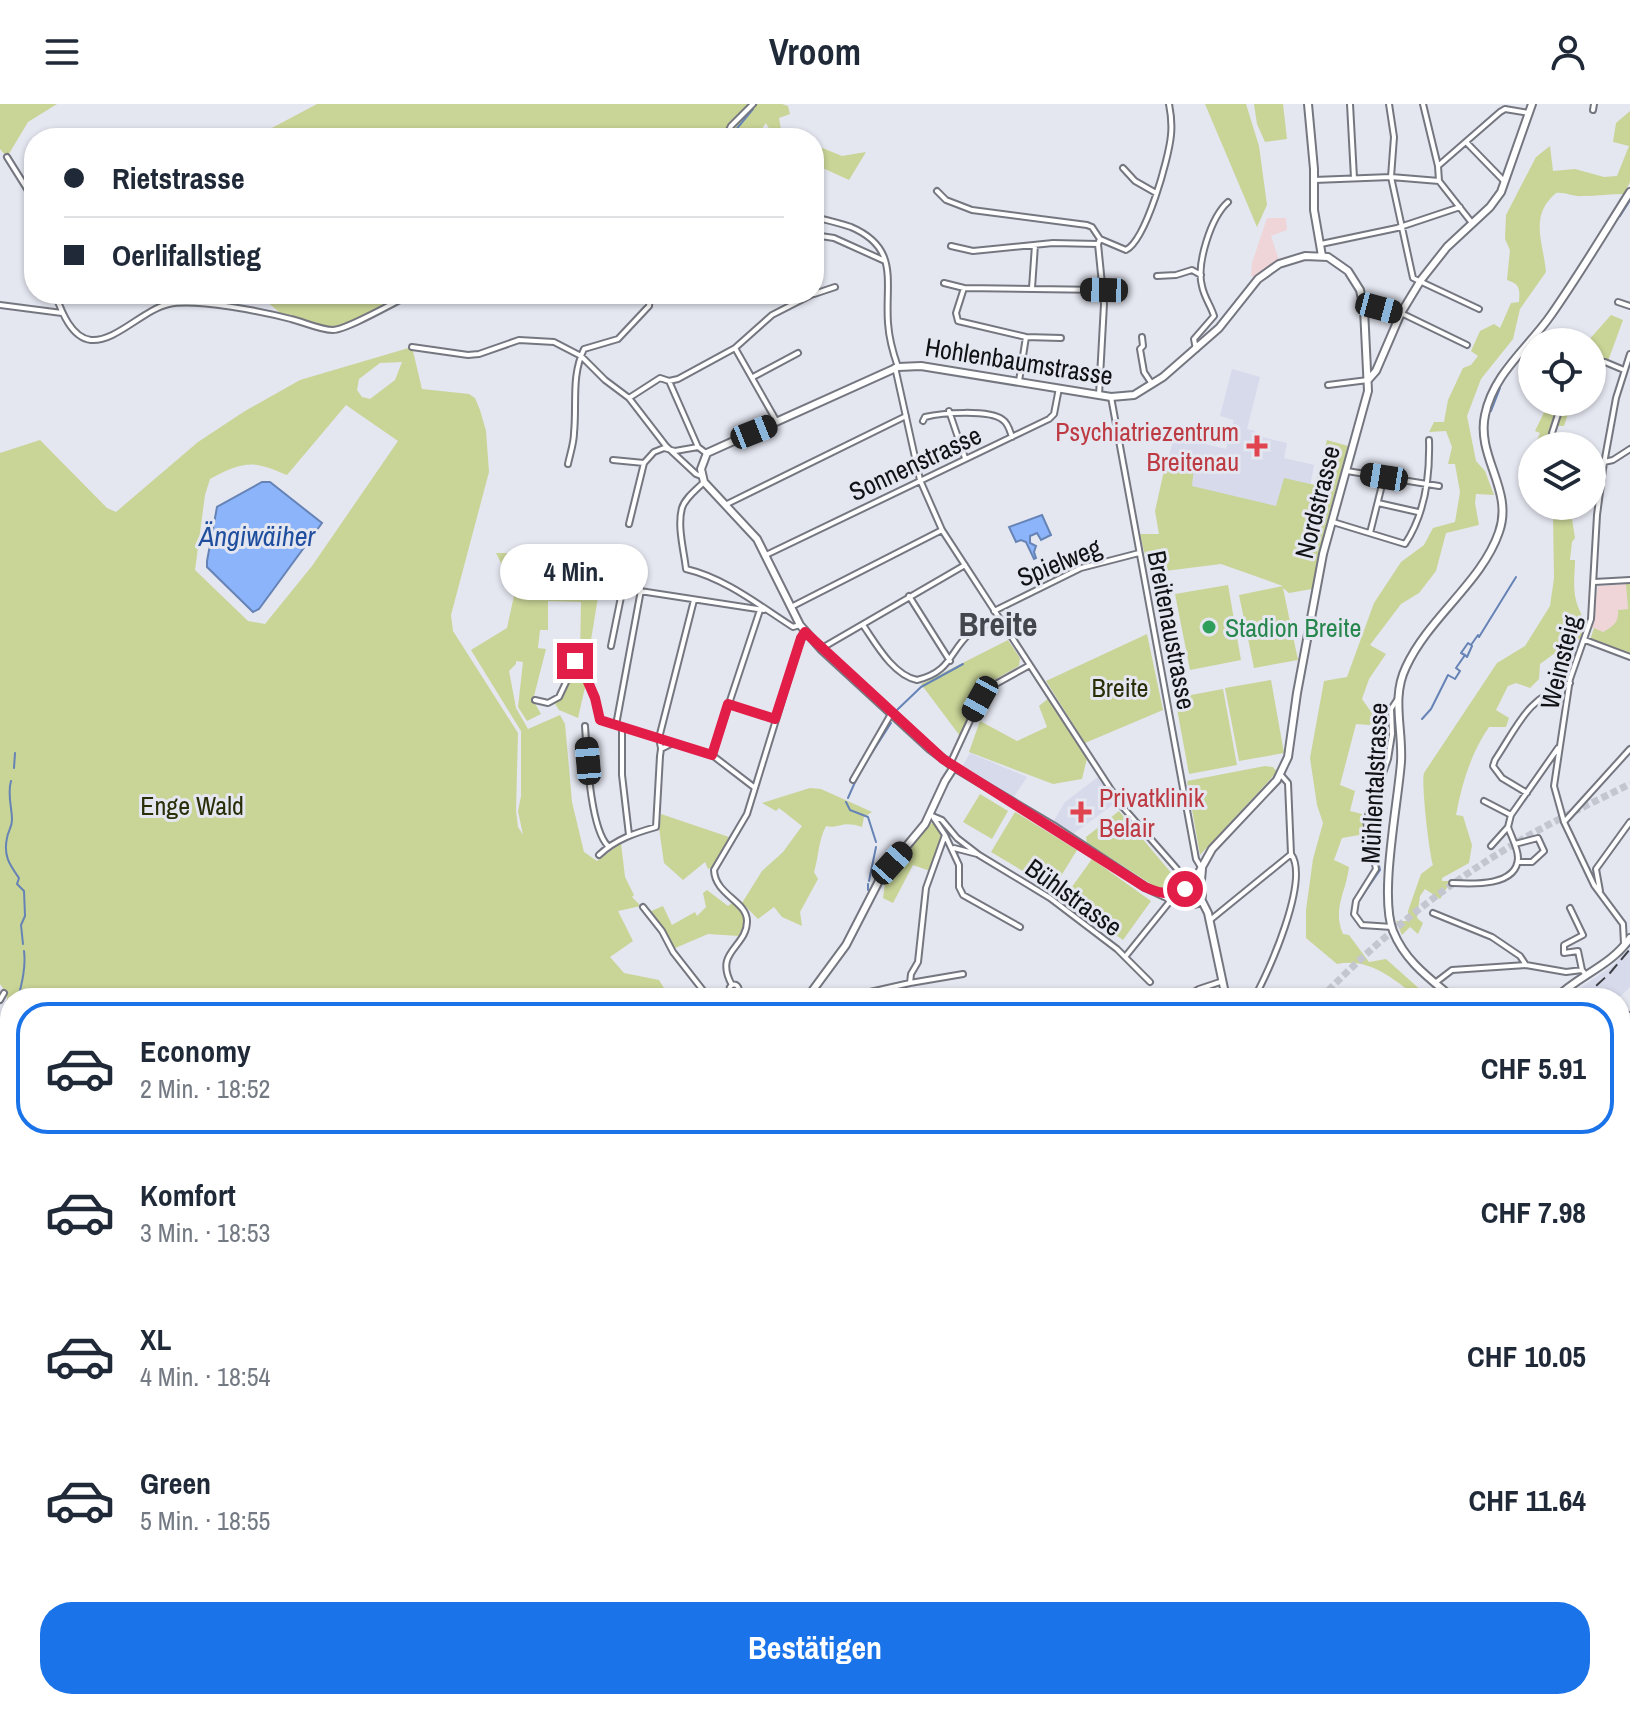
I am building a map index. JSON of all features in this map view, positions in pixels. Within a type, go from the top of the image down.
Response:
[{"type":"street","points":[[730,128],[753,104]]},
{"type":"street","points":[[951,246],[973,251],[1099,241],[1121,249],[1130,248],[1138,239],[1156,193],[1171,139],[1169,104]]},
{"type":"street","points":[[1308,104],[1315,221],[1322,256]]},
{"type":"street","points":[[1350,104],[1354,178]]},
{"type":"street","points":[[1389,104],[1394,137],[1391,177],[1413,278],[1479,309]]},
{"type":"street","points":[[1423,104],[1439,181],[1472,223]]},
{"type":"street","points":[[1328,385],[1368,380],[1376,371],[1401,313],[1419,282],[1445,249],[1490,207],[1505,182],[1532,104]]},
{"type":"street","points":[[1438,166],[1505,109],[1529,113]]},
{"type":"street","points":[[1467,143],[1505,182]]},
{"type":"street","points":[[7,157],[24,184]]},
{"type":"street","points":[[1123,168],[1135,181],[1156,193]]},
{"type":"street","points":[[1314,180],[1391,177],[1439,181]]},
{"type":"street","points":[[937,191],[946,200],[972,210],[1092,227],[1099,241],[1104,290],[1099,395]]},
{"type":"street","name":"Mühlentalstrasse","points":[[1441,988],[1409,960],[1392,927],[1388,902],[1401,760],[1397,700],[1401,680],[1417,647],[1478,569],[1500,530],[1503,495],[1486,451],[1483,430],[1484,416],[1493,391],[1508,366],[1550,316],[1630,192]]},
{"type":"street","points":[[1196,349],[1194,339],[1214,316],[1201,285],[1209,231],[1219,210],[1228,202]]},
{"type":"street","points":[[1321,244],[1400,226],[1460,207]]},
{"type":"street","points":[[824,220],[863,234],[880,249],[887,262],[890,277],[888,326],[906,416],[920,480],[942,530],[1121,805],[1188,886],[1200,891]]},
{"type":"street","points":[[824,236],[887,262]]},
{"type":"street","points":[[1032,288],[1035,245]]},
{"type":"street","name":"Nordstrasse","points":[[1188,886],[1219,841],[1281,775],[1288,754],[1330,521],[1367,394],[1364,304],[1348,271],[1338,262],[1322,256]]},
{"type":"street","name":"Hohlenbaumstrasse","points":[[707,453],[896,367],[921,366],[1111,397],[1130,396],[1152,384],[1196,349],[1219,328],[1258,279],[1270,269],[1300,257],[1322,256]]},
{"type":"street","points":[[1157,276],[1192,270],[1202,276]]},
{"type":"street","points":[[944,283],[964,288],[1104,290]]},
{"type":"street","points":[[824,291],[835,287]]},
{"type":"street","points":[[964,288],[956,313],[958,321],[1026,337],[1061,338]]},
{"type":"street","points":[[1618,302],[1630,306]]},
{"type":"street","points":[[59,304],[75,331],[90,340],[109,336],[155,309],[170,304]]},
{"type":"street","points":[[194,304],[286,318],[334,330],[390,304]]},
{"type":"street","points":[[568,464],[574,435],[575,381],[581,356],[589,346],[618,339],[649,304]]},
{"type":"street","points":[[629,398],[660,378],[669,381],[735,348],[772,315],[794,304]]},
{"type":"street","points":[[1364,304],[1401,313],[1467,345]]},
{"type":"street","points":[[0,305],[62,313]]},
{"type":"street","points":[[1019,381],[1026,337]]},
{"type":"street","points":[[1142,337],[1143,346],[1140,349],[1144,372],[1152,384]]},
{"type":"street","points":[[412,347],[479,354],[528,339],[554,342],[581,356],[629,398],[670,450],[703,479],[752,533],[805,632],[891,714],[952,766],[1158,893],[1171,899],[1199,903]]},
{"type":"street","points":[[735,348],[778,423]]},
{"type":"street","points":[[753,377],[798,353]]},
{"type":"street","name":"Weinsteig","points":[[1606,450],[1612,416],[1630,354]]},
{"type":"street","points":[[1606,362],[1624,370]]},
{"type":"street","points":[[669,381],[698,447],[707,453],[702,463],[703,479],[682,508],[686,569],[697,571],[732,589],[793,627],[800,625]]},
{"type":"street","name":"Sonnenstrasse","points":[[766,555],[1049,419],[1054,414],[1059,388]]},
{"type":"street","name":"Breitenaustrasse","points":[[1111,397],[1196,859],[1201,870]]},
{"type":"street","points":[[923,421],[925,417],[949,411],[999,417],[1004,420],[1012,437]]},
{"type":"street","points":[[949,411],[965,458]]},
{"type":"street","points":[[725,505],[906,416]]},
{"type":"street","points":[[1330,521],[1405,544],[1414,530],[1427,484],[1429,440]]},
{"type":"street","points":[[629,524],[644,463],[654,452],[664,448],[675,451],[698,447]]},
{"type":"street","points":[[1606,462],[1630,449]]},
{"type":"street","points":[[613,460],[644,463]]},
{"type":"street","points":[[1344,470],[1439,486]]},
{"type":"street","points":[[1370,533],[1384,477]]},
{"type":"street","points":[[1378,503],[1419,512]]},
{"type":"street","name":"Weinsteig","points":[[1597,520],[1591,619],[1570,683],[1554,786],[1564,822],[1602,897],[1623,924],[1625,946]]},
{"type":"street","points":[[791,607],[942,530]]},
{"type":"street","name":"Spielweg","points":[[994,611],[1081,568],[1139,553]]},
{"type":"street","points":[[821,649],[965,565]]},
{"type":"street","points":[[1594,582],[1630,580]]},
{"type":"street","points":[[611,646],[622,592],[631,588],[763,610]]},
{"type":"street","points":[[629,835],[619,726],[641,590]]},
{"type":"street","points":[[909,596],[950,661]]},
{"type":"street","points":[[599,855],[608,846],[629,835],[656,827],[659,738],[694,600]]},
{"type":"street","points":[[712,755],[763,610]]},
{"type":"street","points":[[863,625],[891,662],[911,679],[927,677],[950,661],[970,633],[1000,621]]},
{"type":"street","points":[[732,985],[726,963],[745,932],[747,920],[743,910],[714,880],[714,870],[747,814],[805,632]]},
{"type":"street","points":[[1585,640],[1630,657]]},
{"type":"street","points":[[535,700],[548,703],[559,697],[577,659],[595,698],[598,717],[604,722],[712,755],[754,791]]},
{"type":"street","points":[[814,988],[846,945],[881,877],[931,816],[980,699],[994,685],[1030,665]]},
{"type":"street","points":[[1527,793],[1498,775],[1493,766],[1495,760],[1531,703],[1570,683]]},
{"type":"street","points":[[1392,927],[1362,925],[1354,914],[1356,901],[1376,869],[1366,821],[1392,744],[1391,709],[1397,700]]},
{"type":"street","points":[[728,704],[775,719]]},
{"type":"street","points":[[853,780],[891,714]]},
{"type":"street","points":[[585,726],[593,803],[602,840],[608,846]]},
{"type":"street","points":[[661,749],[674,744]]},
{"type":"street","points":[[1491,846],[1508,827],[1511,815],[1560,746]]},
{"type":"street","points":[[1564,822],[1630,749]]},
{"type":"street","name":"Nordstrasse","points":[[1259,988],[1293,897],[1296,874],[1296,862],[1291,854],[1288,783],[1281,775]]},
{"type":"street","points":[[1484,801],[1511,815]]},
{"type":"street","points":[[931,816],[953,848],[963,895],[1020,927]]},
{"type":"street","name":"Bühlstrasse","points":[[931,816],[942,820],[957,838],[979,855],[1042,892],[1125,957],[1171,899]]},
{"type":"street","points":[[1602,897],[1596,869],[1630,822]]},
{"type":"street","points":[[1452,883],[1494,882],[1508,875],[1518,862],[1508,827]]},
{"type":"street","points":[[910,983],[918,962],[926,888],[945,835]]},
{"type":"street","points":[[1515,844],[1538,838],[1544,851],[1532,862],[1518,862]]},
{"type":"street","name":"Bühlstrasse","points":[[953,848],[979,855]]},
{"type":"street","points":[[1209,921],[1291,854]]},
{"type":"street","points":[[1201,870],[1199,903],[1209,921],[1224,988]]},
{"type":"street","points":[[1177,872],[1188,886],[1186,900]]},
{"type":"street","points":[[1158,893],[1188,886]]},
{"type":"street","points":[[643,907],[701,988]]},
{"type":"street","points":[[1570,908],[1583,935],[1562,948],[1564,953],[1578,951],[1584,972]]},
{"type":"street","points":[[1433,913],[1492,937],[1520,956],[1526,965]]},
{"type":"street","points":[[1567,988],[1584,972],[1613,959],[1630,938]]},
{"type":"street","points":[[1125,957],[1150,982]]},
{"type":"street","points":[[1435,983],[1447,972],[1466,969],[1526,965],[1584,972]]},
{"type":"street","points":[[888,988],[963,974]]},
{"type":"street","points":[[1202,988],[1223,981]]},
{"type":"shaded area","points":[[1267,218],[1286,218],[1287,230],[1271,236],[1279,260],[1254,277],[1251,276],[1252,263]]},
{"type":"shaded area","name":"Psychiatriezentrum Breitenau","points":[[1232,369],[1260,377],[1247,429],[1255,431],[1254,435],[1287,443],[1284,458],[1314,465],[1309,492],[1283,521],[1180,497],[1167,466],[1175,431],[1189,434],[1188,440],[1226,449],[1234,420],[1220,416]]},
{"type":"shaded area","points":[[1626,584],[1628,609],[1618,610],[1619,619],[1615,625],[1602,632],[1592,628],[1598,586]]},
{"type":"shaded area","points":[[970,753],[1027,777],[1013,798],[962,767]]},
{"type":"shaded area","name":"Privatklinik Belair","points":[[1098,777],[1115,803],[1073,834],[1053,822],[1065,802]]},
{"type":"shaded area","points":[[1630,944],[1629,988],[1581,988],[1583,986],[1614,965]]},
{"type":"green space","points":[[0,104],[57,104],[28,122],[7,157],[0,149]]},
{"type":"green space","points":[[317,104],[782,104],[788,106],[790,114],[779,118],[781,128],[769,128],[766,123],[762,128],[272,128]]},
{"type":"green space","points":[[1205,104],[1246,104],[1259,146],[1267,205],[1257,227]]},
{"type":"green space","points":[[1254,104],[1283,104],[1287,139],[1265,142],[1257,124]]},
{"type":"green space","points":[[1630,111],[1630,182],[1624,194],[1579,196],[1556,193],[1548,202],[1540,220],[1546,272],[1520,309],[1513,339],[1481,379],[1467,416],[1476,461],[1485,471],[1494,495],[1476,494],[1479,525],[1446,533],[1436,571],[1419,593],[1401,604],[1370,645],[1386,654],[1369,679],[1362,699],[1374,716],[1370,725],[1356,724],[1340,785],[1355,791],[1350,811],[1362,814],[1365,834],[1342,838],[1334,860],[1349,867],[1339,916],[1343,934],[1349,935],[1369,962],[1386,959],[1419,988],[1405,988],[1370,967],[1337,964],[1306,938],[1306,910],[1313,859],[1323,823],[1310,758],[1324,681],[1347,677],[1374,603],[1401,562],[1424,545],[1433,528],[1455,522],[1460,492],[1455,464],[1448,464],[1452,447],[1446,431],[1429,432],[1434,422],[1444,422],[1448,400],[1463,368],[1471,365],[1478,356],[1471,351],[1480,331],[1494,324],[1500,328],[1511,303],[1519,302],[1518,288],[1507,280],[1510,250],[1505,239],[1506,215],[1536,157],[1550,146],[1553,171],[1575,169],[1604,177],[1617,176],[1629,146],[1613,142],[1616,123]]},
{"type":"green space","points":[[824,149],[842,156],[866,152],[849,180],[824,169]]},
{"type":"green space","points":[[270,304],[390,304],[334,330],[286,318]]},
{"type":"green space","points":[[1611,315],[1623,320],[1608,361],[1606,328],[1599,328]]},
{"type":"green space","name":"Enge Wald","points":[[412,347],[422,389],[469,394],[475,398],[486,431],[489,472],[451,615],[453,631],[518,733],[516,811],[518,827],[523,835],[518,811],[521,796],[521,731],[471,650],[507,628],[515,591],[496,553],[507,553],[533,563],[537,558],[561,565],[566,572],[622,585],[618,594],[599,591],[590,646],[594,648],[578,718],[559,710],[554,702],[580,657],[581,602],[548,601],[548,630],[540,630],[538,648],[546,649],[533,700],[541,714],[527,721],[518,707],[523,662],[516,661],[509,671],[516,708],[528,729],[560,715],[565,724],[572,802],[584,852],[597,861],[621,843],[625,877],[634,895],[632,897],[641,906],[618,911],[633,941],[610,957],[624,973],[659,980],[664,988],[3,988],[0,984],[0,453],[40,440],[107,508],[116,512],[198,442],[300,380]],"holes":[[[402,362],[395,380],[370,399],[362,397],[357,390],[359,379],[380,363]],[[346,405],[398,441],[312,566],[265,624],[248,621],[195,570],[210,479],[248,465],[287,475]]]},
{"type":"green space","points":[[1542,416],[1567,416],[1564,426],[1552,426],[1550,432],[1535,431]]},
{"type":"green space","points":[[1327,440],[1348,446],[1312,589],[1289,593],[1283,588],[1298,660],[1254,668],[1239,595],[1283,586],[1221,564],[1149,573],[1140,534],[1159,534],[1155,511],[1167,457],[1195,457],[1192,486],[1276,506],[1284,478],[1315,485]]},
{"type":"green space","points":[[1553,520],[1572,520],[1575,538],[1570,560],[1575,560],[1574,591],[1583,620],[1580,639],[1540,664],[1539,679],[1530,688],[1516,683],[1508,686],[1496,710],[1509,718],[1506,727],[1489,727],[1468,769],[1458,803],[1456,815],[1463,816],[1472,845],[1469,863],[1442,878],[1442,881],[1451,881],[1440,899],[1425,889],[1420,896],[1417,918],[1423,923],[1418,934],[1410,927],[1402,935],[1396,921],[1409,921],[1408,911],[1421,874],[1433,865],[1424,773],[1497,663],[1525,646],[1550,606],[1554,578]]},
{"type":"green space","points":[[1630,583],[1630,655],[1590,640],[1594,628],[1603,632],[1615,624],[1618,610],[1628,609],[1626,584]]},
{"type":"green space","name":"Stadion Breite","points":[[1228,585],[1241,660],[1190,670],[1175,594]]},
{"type":"green space","name":"Breite","points":[[1147,634],[1163,710],[1085,743],[1046,681]]},
{"type":"green space","points":[[1008,640],[1020,658],[1019,666],[985,685],[960,736],[921,684]]},
{"type":"green space","points":[[1271,680],[1284,753],[1239,761],[1225,688]]},
{"type":"green space","points":[[1223,689],[1237,765],[1189,774],[1175,698]]},
{"type":"green space","points":[[1050,697],[1088,754],[1082,779],[1053,784],[969,752],[980,721],[1017,741],[1047,727],[1039,706]]},
{"type":"green space","points":[[1273,767],[1277,772],[1200,855],[1187,781]]},
{"type":"green space","points":[[810,788],[821,789],[872,812],[864,817],[862,827],[850,824],[826,826],[814,872],[818,879],[800,912],[802,926],[782,917],[774,907],[758,919],[742,903],[762,871],[783,852],[802,826],[779,808],[776,811],[762,803]]},
{"type":"green space","points":[[980,794],[1008,811],[992,839],[963,822]]},
{"type":"green space","points":[[1119,811],[1173,875],[1177,881],[1176,887],[1154,886],[1087,843],[1086,837]]},
{"type":"green space","points":[[1015,812],[1077,850],[1053,889],[991,852]]},
{"type":"green space","points":[[661,814],[729,837],[712,867],[708,869],[705,862],[683,880],[664,863],[659,828]]},
{"type":"green space","points":[[930,823],[935,824],[942,835],[930,871],[913,865],[893,903],[883,898],[886,876]]},
{"type":"green space","points":[[1092,859],[1151,901],[1123,940],[1064,898]]},
{"type":"green space","points":[[707,890],[728,906],[732,903],[743,913],[745,920],[739,936],[708,934],[673,949],[649,912],[663,906],[672,925],[695,912],[697,916],[706,907],[703,893]]},
{"type":"water","name":"Ängiwäiher","points":[[262,482],[270,482],[322,523],[259,609],[253,612],[207,567],[207,561],[217,507]]},
{"type":"water","points":[[1042,515],[1051,535],[1041,540],[1037,533],[1030,536],[1030,543],[1036,546],[1034,559],[1026,542],[1016,542],[1009,527]]},
{"type":"waterway","points":[[737,128],[753,109]]},
{"type":"waterway","points":[[1620,216],[1630,200]]},
{"type":"waterway","points":[[1491,411],[1500,388]]},
{"type":"waterway","points":[[1422,719],[1431,709],[1448,675],[1455,679],[1460,671],[1456,668],[1465,655],[1461,653],[1468,643],[1471,645],[1479,637],[1516,577]]},
{"type":"waterway","points":[[1465,655],[1467,657],[1472,646]]},
{"type":"waterway","points":[[897,710],[921,687],[963,664]]},
{"type":"waterway","points":[[848,798],[859,773],[891,723]]},
{"type":"waterway","points":[[14,768],[15,753]]},
{"type":"waterway","points":[[11,781],[12,822],[6,850],[19,878],[17,884],[24,891],[23,944]]},
{"type":"waterway","points":[[1373,807],[1377,797]]},
{"type":"waterway","points":[[846,802],[850,810],[868,817],[876,842]]},
{"type":"waterway","points":[[1358,902],[1380,870],[1369,817]]},
{"type":"waterway","points":[[869,881],[876,847]]},
{"type":"waterway","points":[[868,884],[868,890]]},
{"type":"waterway","points":[[20,988],[24,951]]},
{"type":"tunnel","points":[[1331,988],[1391,932],[1467,874],[1535,832],[1630,784]]},
{"type":"railway","points":[[1594,988],[1630,949]]},
{"type":"place","name":"Psychiatriezentrum Breitenau","points":[[1257,446]]},
{"type":"place","name":"Stadion Breite","points":[[1209,627]]},
{"type":"place","name":"Privatklinik Belair","points":[[1081,812]]},
{"type":"district","name":"Breite","points":[[998,624]]},
{"type":"route","points":[[575,661],[579,661],[595,698],[600,720],[712,755],[728,704],[775,719],[805,632],[930,749],[960,772],[1053,826],[1145,887],[1158,893],[1177,893],[1185,889]]}]
